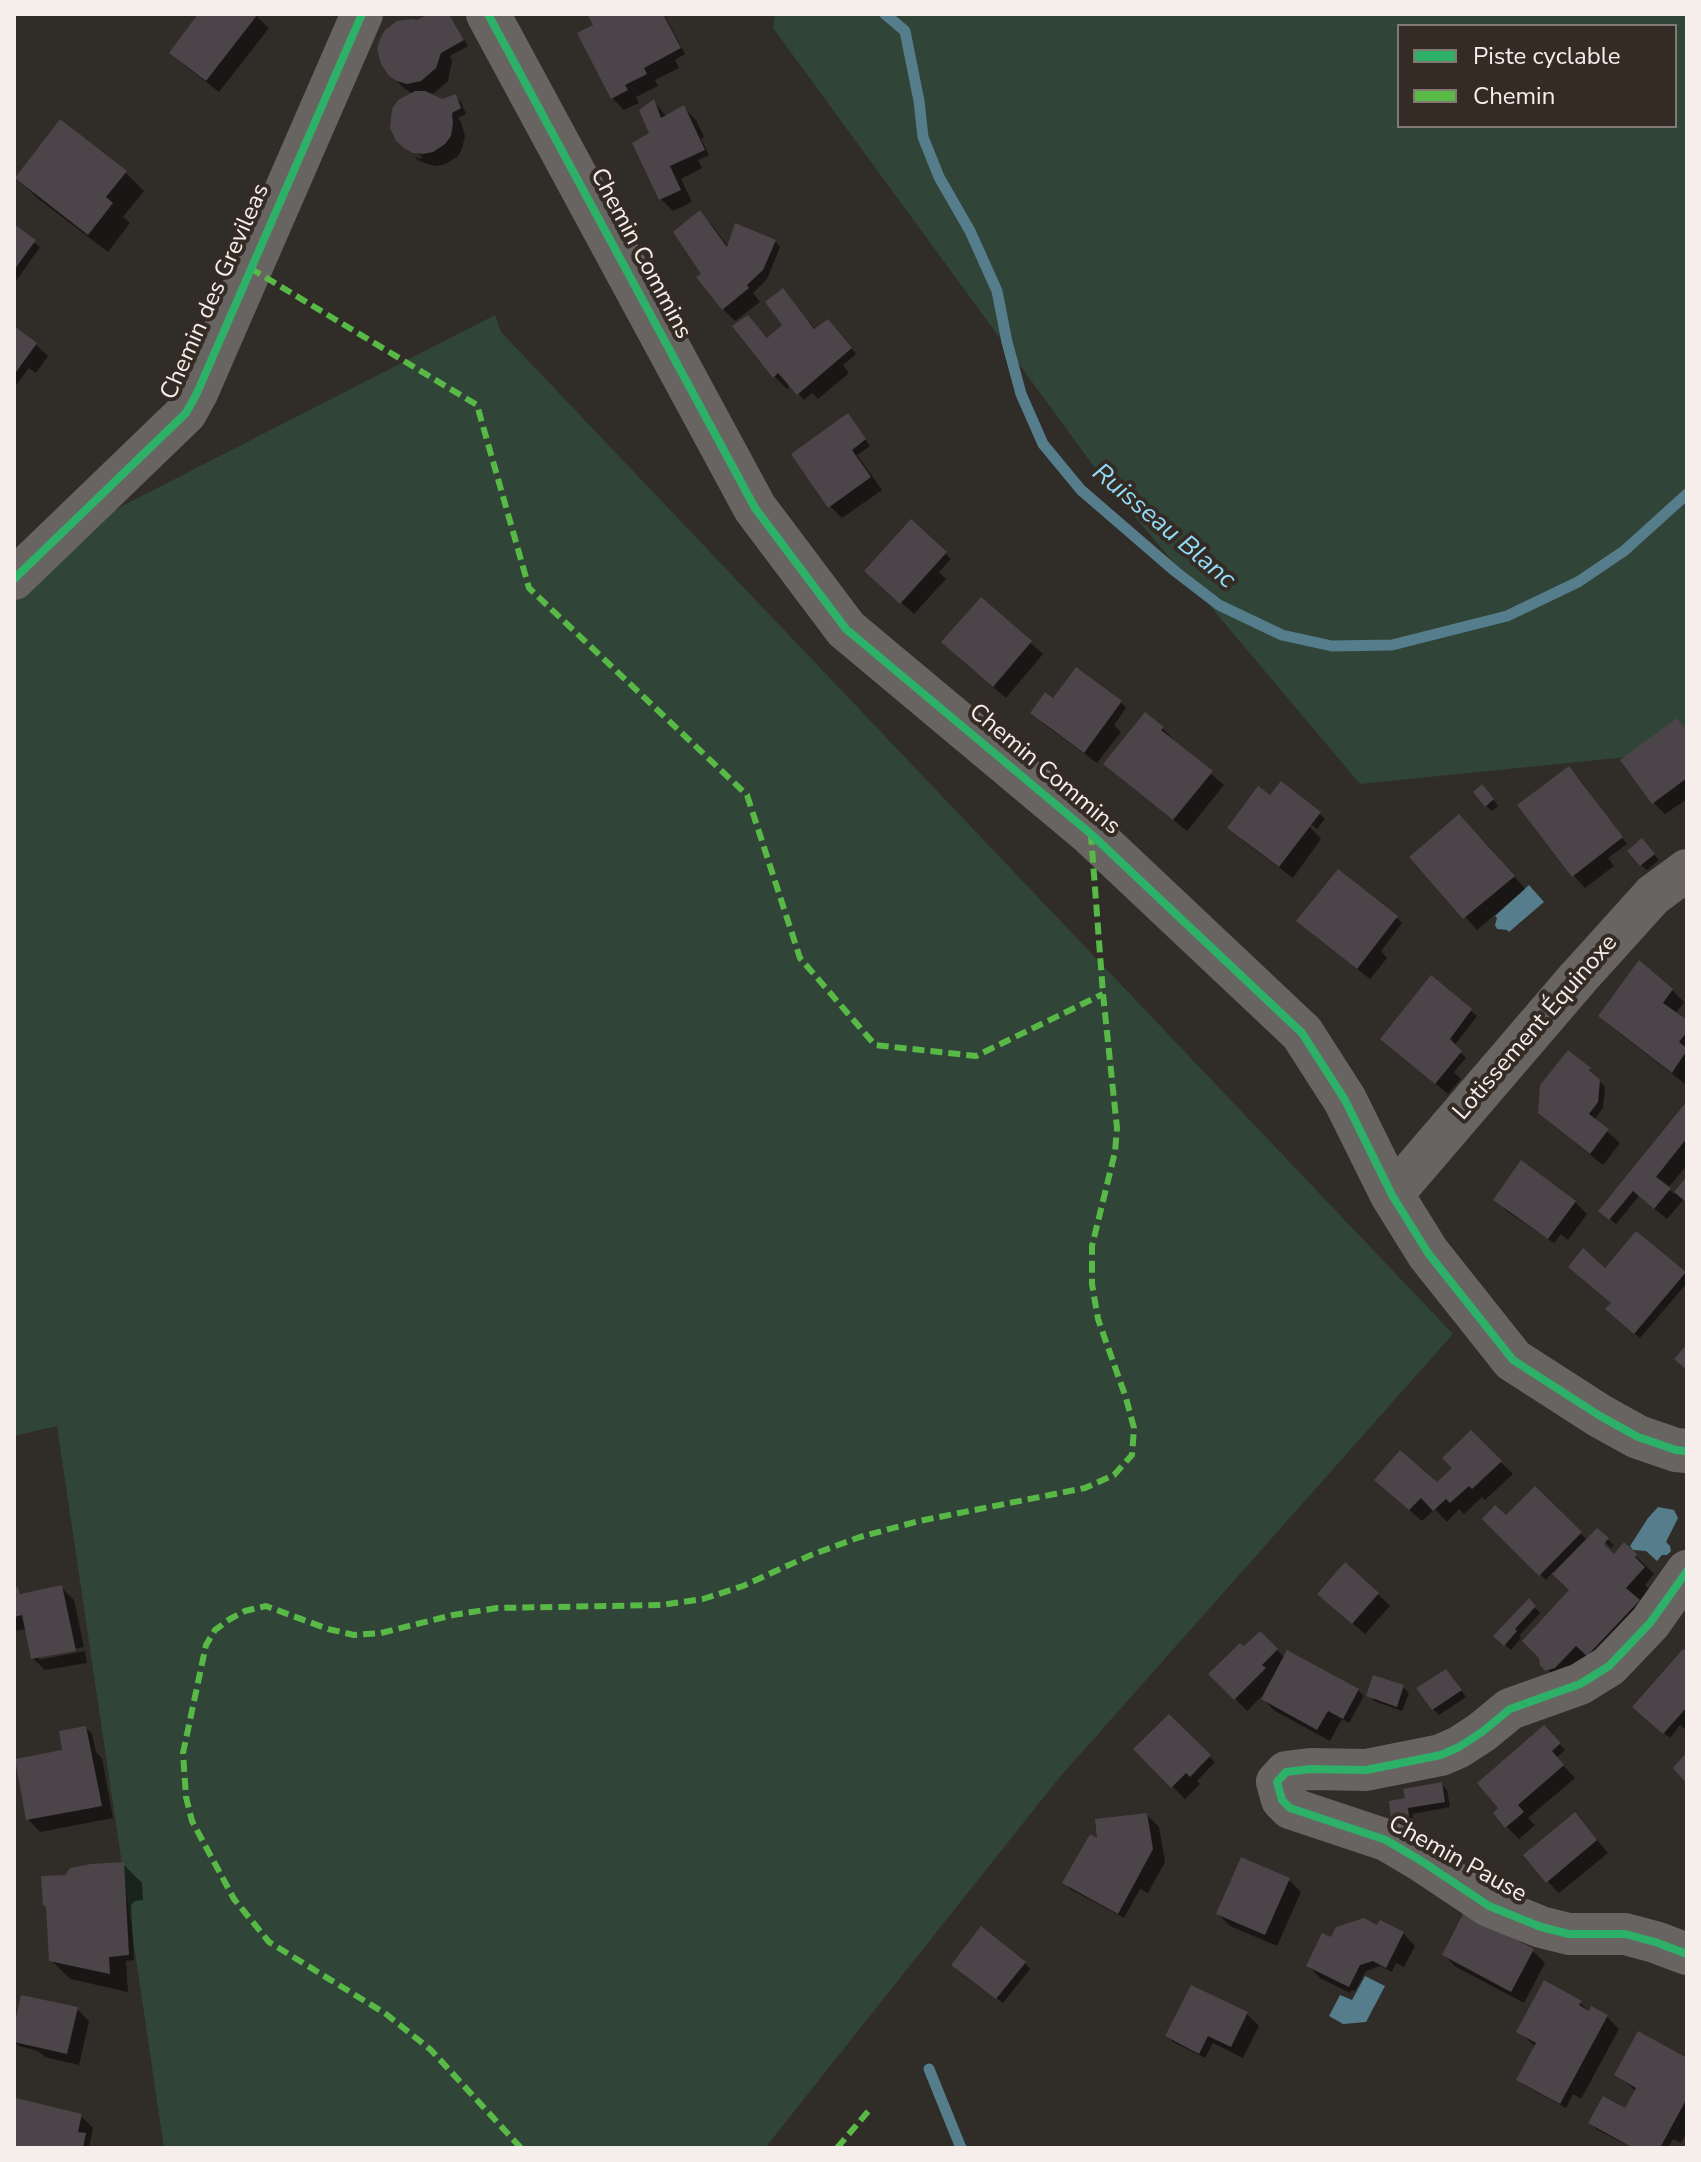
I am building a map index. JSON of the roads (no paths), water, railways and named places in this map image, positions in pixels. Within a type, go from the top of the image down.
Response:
[{"type":"street","name":"Chemin des Grevileas","points":[[14,579],[186,413],[362,14]]},
{"type":"street","name":"Chemin Commins","points":[[488,14],[755,508],[846,629],[1091,834],[1302,1033],[1345,1100],[1392,1195],[1428,1253],[1513,1360],[1638,1437],[1687,1451]]},
{"type":"street","name":"Lotissement Équinoxe","points":[[1392,1195],[1653,895],[1687,870]]},
{"type":"street","name":"Chemin Pause","points":[[1687,1571],[1650,1623],[1609,1666],[1580,1684],[1510,1709],[1459,1747],[1441,1755],[1366,1770],[1286,1772],[1277,1782],[1282,1800],[1290,1808],[1386,1840],[1489,1906],[1555,1931],[1625,1934],[1687,1954]]},
{"type":"water","points":[[1529,885],[1544,902],[1509,932],[1497,929],[1495,916]]},
{"type":"water","points":[[1658,1507],[1674,1510],[1678,1518],[1666,1542],[1671,1551],[1657,1561],[1646,1551],[1633,1550],[1630,1546]]},
{"type":"water","points":[[1365,1976],[1385,1986],[1366,2022],[1343,2024],[1329,2016],[1340,1995],[1352,2000]]},
{"type":"waterway","name":"Ruisseau Blanc","points":[[885,14],[905,31],[923,137],[939,177],[970,231],[997,291],[1021,394],[1043,444],[1081,490],[1219,605],[1282,635],[1332,646],[1392,645],[1507,616],[1578,582],[1624,551],[1687,494]]},
{"type":"waterway","points":[[929,2069],[961,2148]]}]
